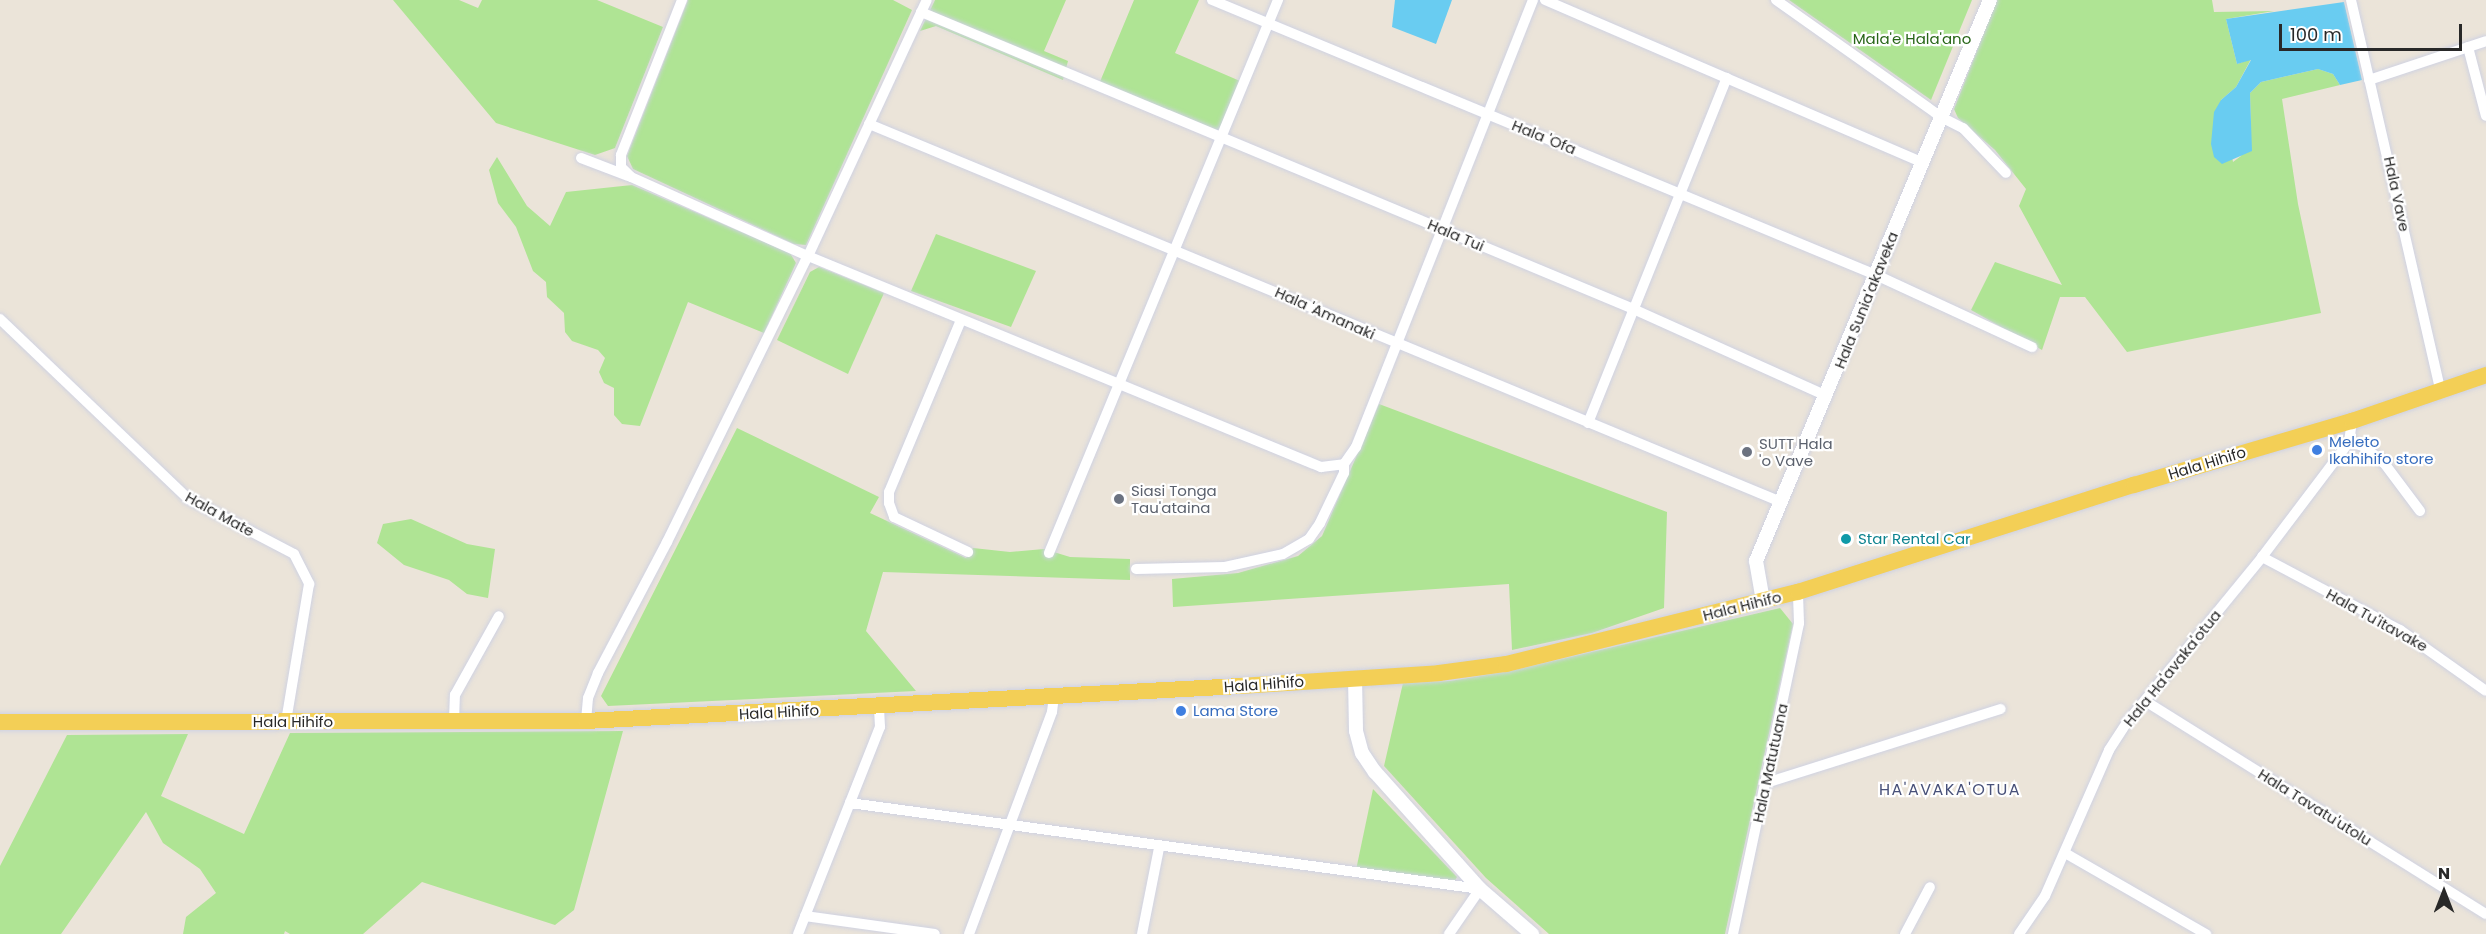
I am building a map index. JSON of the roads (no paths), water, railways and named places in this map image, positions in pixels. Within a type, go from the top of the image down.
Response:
[{"type":"main road","name":"Hala Hihifo","points":[[0,722],[586,721],[879,707],[1354,678],[1506,664],[1798,592],[2134,485],[2352,421],[2486,375]]},
{"type":"street","points":[[631,177],[621,168],[621,155],[682,0]]},
{"type":"street","points":[[586,721],[588,698],[598,673],[667,542],[808,256],[927,0]]},
{"type":"street","name":"Hala 'Ofa","points":[[1212,0],[1876,275],[2032,347]]},
{"type":"street","points":[[1048,553],[1222,140],[1278,0]]},
{"type":"street","points":[[1136,569],[1225,567],[1283,554],[1309,538],[1320,523],[1330,495],[1344,473],[1344,464],[1356,447],[1485,113],[1533,0]]},
{"type":"street","points":[[1545,0],[1922,162]]},
{"type":"street","points":[[1776,0],[1941,117],[1963,128],[2006,173]]},
{"type":"street","name":"Hala Sunia'akaveka","points":[[1762,601],[1756,561],[1827,396],[1989,0]]},
{"type":"street","name":"Hala Vave","points":[[2351,0],[2440,389]]},
{"type":"street","name":"Hala Tui","points":[[921,12],[1222,140],[1441,228],[1631,308],[1827,396]]},
{"type":"street","points":[[2369,80],[2486,41]]},
{"type":"street","points":[[2468,47],[2486,116]]},
{"type":"street","points":[[1588,423],[1631,308],[1682,194],[1727,78]]},
{"type":"street","name":"Hala 'Amanaki","points":[[869,124],[1176,249],[1397,345],[1781,502]]},
{"type":"street","points":[[581,158],[631,177],[808,256],[961,320],[1121,382],[1321,467],[1344,464]]},
{"type":"street","name":"Hala Mate","points":[[0,320],[187,498],[294,554],[309,584],[286,722]]},
{"type":"street","points":[[961,320],[889,492],[889,503],[894,517],[968,552]]},
{"type":"street","name":"Hala Ha'avaka'otua","points":[[2019,934],[2045,896],[2109,750],[2145,701],[2262,557],[2349,442],[2352,421]]},
{"type":"street","points":[[2349,442],[2363,446],[2384,464],[2420,511]]},
{"type":"street","name":"Hala Tu'itavake","points":[[2262,557],[2400,630],[2486,691]]},
{"type":"street","name":"Hala Matutuana","points":[[1733,934],[1799,623],[1798,592]]},
{"type":"street","points":[[454,721],[455,695],[499,616]]},
{"type":"street","points":[[1354,678],[1356,731],[1362,753],[1480,889],[1532,934]]},
{"type":"street","points":[[969,934],[1010,827],[1054,696]]},
{"type":"street","name":"Hala Tavatu'utolu","points":[[2145,701],[2486,914]]},
{"type":"street","points":[[798,934],[880,727],[879,707]]},
{"type":"street","points":[[1766,783],[2001,709]]},
{"type":"street","points":[[850,803],[1159,848],[1480,889]]},
{"type":"street","points":[[1142,934],[1159,848]]},
{"type":"street","points":[[2065,854],[2206,934]]},
{"type":"street","points":[[1905,934],[1930,887]]},
{"type":"street","points":[[1449,934],[1480,889]]},
{"type":"street","points":[[805,916],[935,934]]},
{"type":"water","points":[[1395,0],[1452,0],[1436,44],[1392,27]]},
{"type":"water","points":[[2344,2],[2362,80],[2340,85],[2333,74],[2318,69],[2261,82],[2250,93],[2252,151],[2222,164],[2214,157],[2211,144],[2214,112],[2221,100],[2236,87],[2251,60],[2237,64],[2226,19]]},
{"type":"place","name":"Meleto Ikahihifo store","points":[[2317,450]]},
{"type":"place","name":"SUTT Hala 'o Vave","points":[[1747,452]]},
{"type":"place","name":"Siasi Tonga Tau'ataina","points":[[1119,499]]},
{"type":"place","name":"Star Rental Car","points":[[1846,539]]},
{"type":"place","name":"Lama Store","points":[[1181,711]]},
{"type":"district","name":"HA'AVAKA'OTUA","points":[[1950,790]]},
{"type":"park label","name":"Mala'e Hala'ano","points":[[1912,39]]}]
